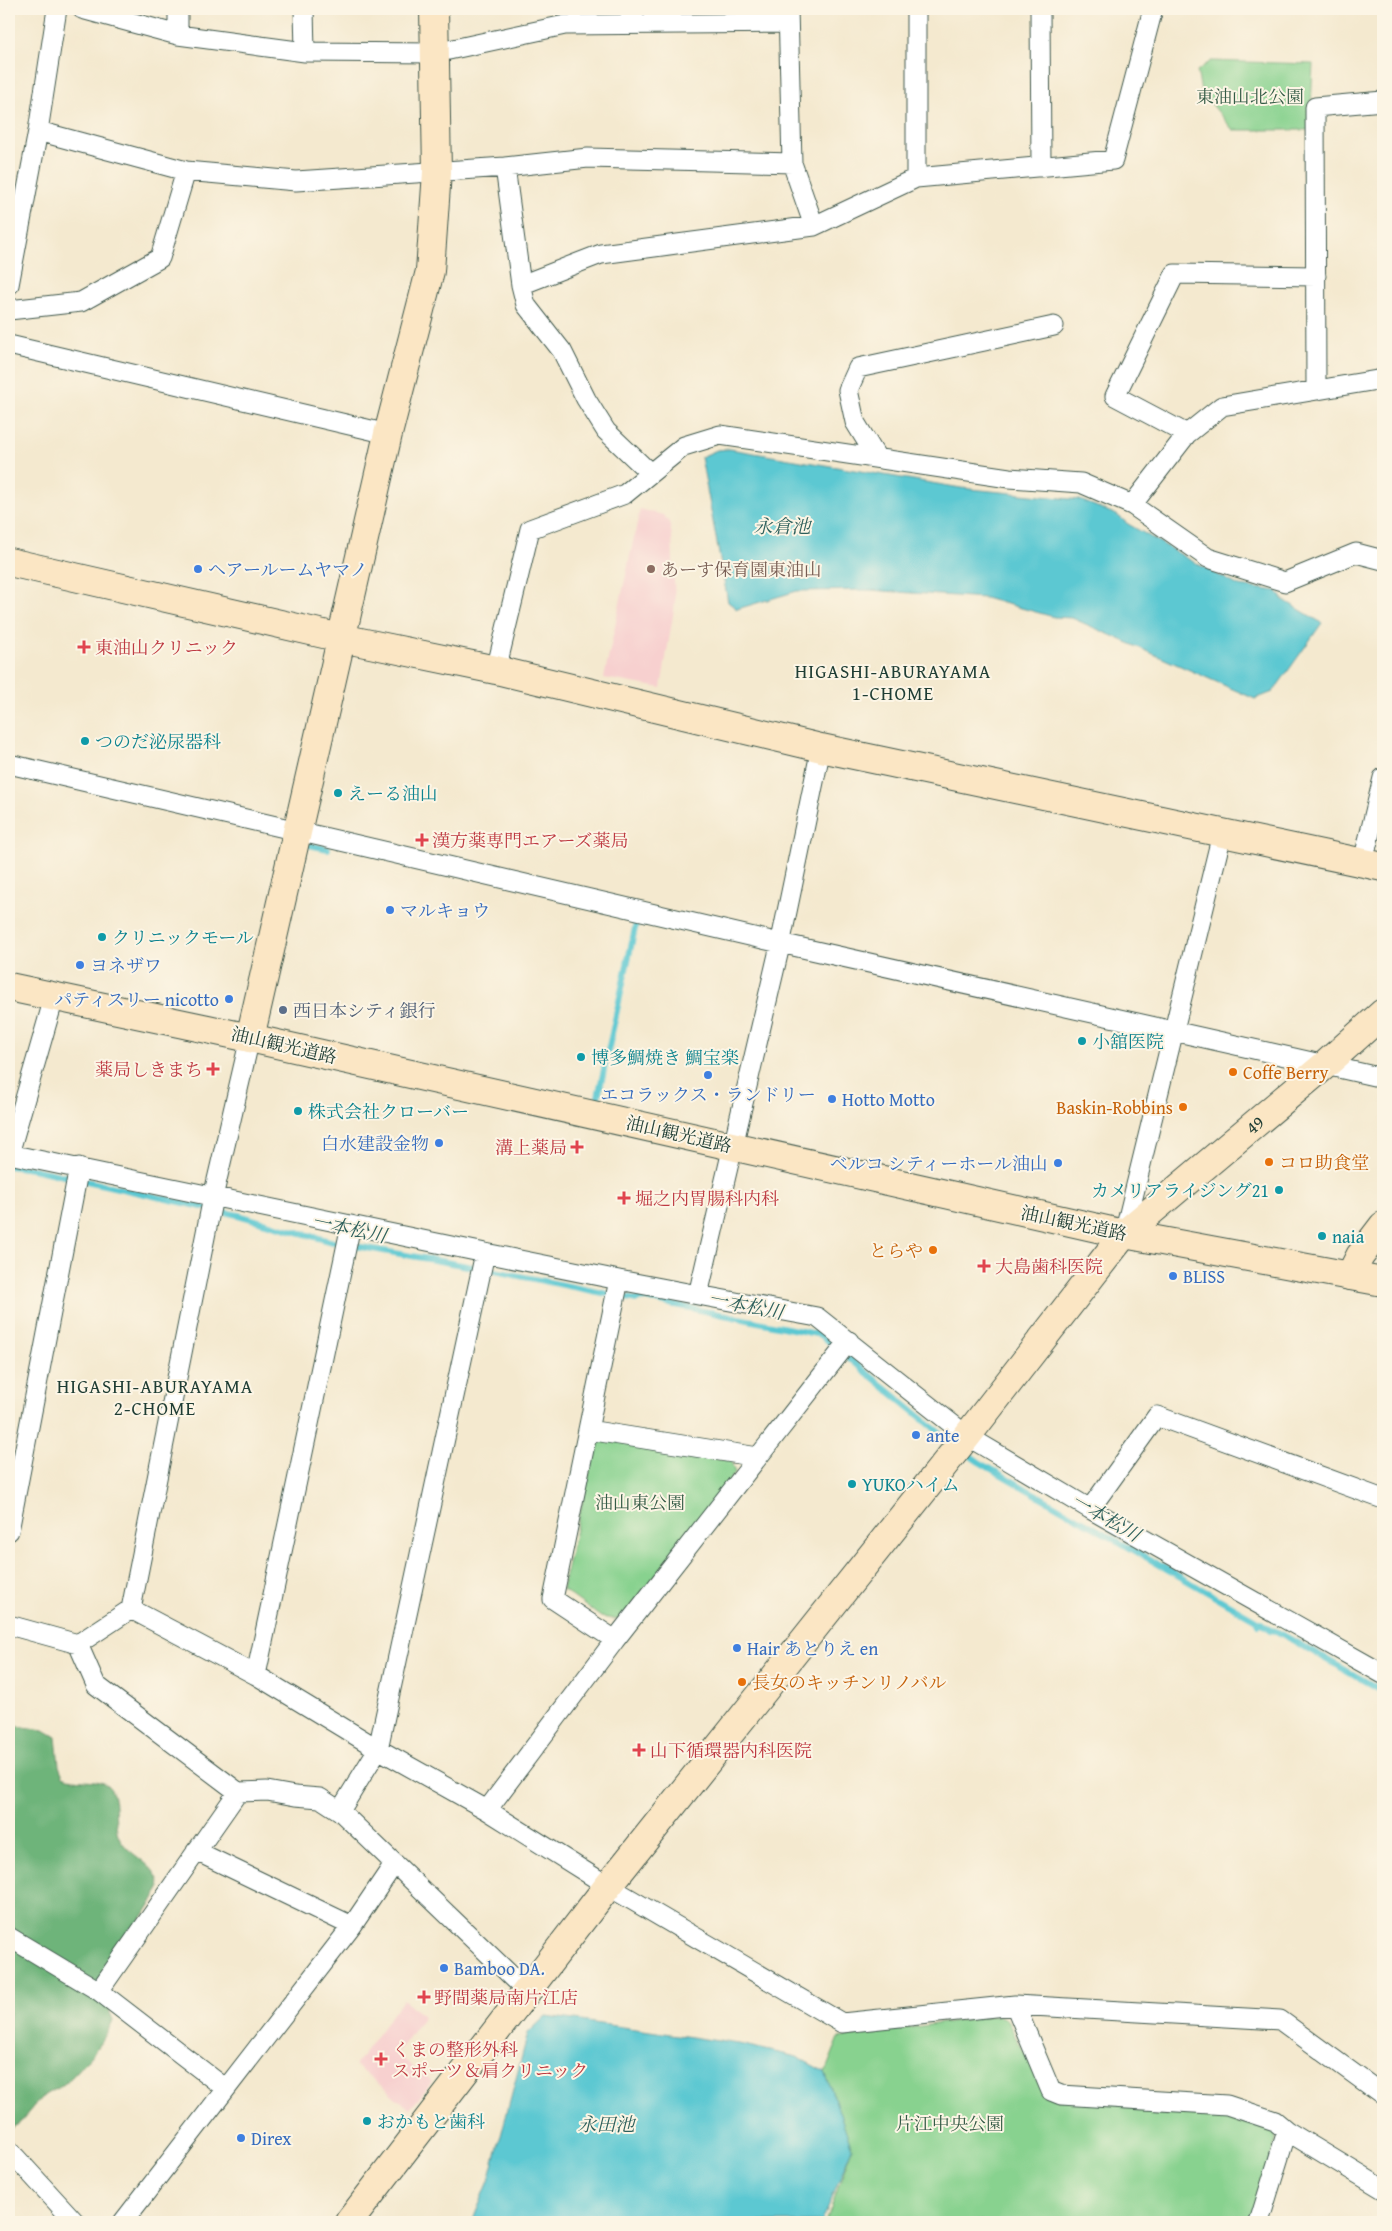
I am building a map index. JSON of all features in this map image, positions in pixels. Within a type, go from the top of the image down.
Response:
[{"type":"street","points":[[9,285],[38,131],[57,9]]},
{"type":"street","points":[[82,9],[178,35],[305,52],[435,53],[565,17],[788,16],[792,162],[814,226]]},
{"type":"street","points":[[178,9],[178,35]]},
{"type":"street","points":[[304,9],[305,52]]},
{"type":"street","points":[[9,1625],[78,1644],[130,1609],[211,1207],[388,434],[430,271],[437,172],[434,9]]},
{"type":"street","points":[[916,9],[916,178]]},
{"type":"street","points":[[1040,9],[1041,166]]},
{"type":"street","points":[[521,285],[601,254],[814,226],[916,178],[1113,160],[1153,9]]},
{"type":"street","points":[[1316,390],[1315,107],[1383,101]]},
{"type":"street","points":[[38,131],[186,171],[296,180],[505,167],[588,158],[792,162]]},
{"type":"street","points":[[505,167],[521,285],[526,305],[562,351],[586,400],[606,431],[650,473]]},
{"type":"street","points":[[9,310],[81,302],[160,258],[186,171]]},
{"type":"street","points":[[1187,434],[1115,396],[1174,274],[1316,276]]},
{"type":"street","points":[[877,458],[855,422],[848,390],[858,368],[1054,326]]},
{"type":"street","points":[[9,345],[388,434]]},
{"type":"street","points":[[1132,505],[1187,434],[1222,406],[1383,379]]},
{"type":"street","points":[[496,670],[530,529],[625,494],[684,446],[720,435],[1009,478],[1081,483],[1132,505],[1208,558],[1285,582],[1356,553],[1383,560]]},
{"type":"street","points":[[9,562],[341,638],[496,670],[821,748],[1373,865],[1383,778]]},
{"type":"street","points":[[698,1295],[780,943],[821,748]]},
{"type":"street","points":[[9,764],[780,943],[1383,1078]]},
{"type":"street","points":[[1124,1234],[1222,834]]},
{"type":"street","name":"油山観光道路","points":[[9,987],[250,1038],[1124,1234],[1383,1282]]},
{"type":"street","points":[[54,998],[9,1154],[77,1178],[349,1237],[617,1290],[698,1295],[817,1317],[842,1349],[959,1445],[1090,1509],[1382,1669]]},
{"type":"street","name":"49","points":[[349,2222],[608,1886],[959,1445],[1124,1234],[1325,1065],[1383,1013]]},
{"type":"street","points":[[9,1531],[13,1487],[77,1178]]},
{"type":"street","points":[[1350,1276],[1360,1256],[1383,1226]]},
{"type":"street","points":[[256,1675],[349,1237]]},
{"type":"street","points":[[340,1811],[378,1749],[483,1263]]},
{"type":"street","points":[[615,1640],[553,1599],[617,1290]]},
{"type":"street","points":[[487,1810],[615,1640],[842,1349]]},
{"type":"street","points":[[1090,1509],[1157,1416],[1383,1499]]},
{"type":"street","points":[[588,1430],[758,1457]]},
{"type":"street","points":[[130,1609],[256,1675],[378,1749],[487,1810],[608,1886],[842,2023],[1015,2005],[1280,2020],[1383,2095]]},
{"type":"street","points":[[78,1644],[96,1686],[238,1792],[267,1791],[320,1798],[340,1811],[527,1991]]},
{"type":"street","points":[[99,1991],[238,1792]]},
{"type":"street","points":[[196,1851],[352,1926]]},
{"type":"street","points":[[123,2222],[352,1926],[394,1864]]},
{"type":"street","points":[[9,1937],[99,1991],[226,2088]]},
{"type":"street","points":[[1015,2005],[1052,2091],[1061,2095],[1227,2105],[1275,2121],[1287,2131],[1383,2188]]},
{"type":"street","points":[[1259,2222],[1287,2131]]},
{"type":"street","points":[[9,2150],[75,2222]]},
{"type":"shaded area","name":"あーす保育園東油山","points":[[640,509],[663,515],[669,522],[672,536],[675,603],[661,688],[604,678]]},
{"type":"shaded area","name":"くまの整形外科 スポーツ＆肩クリニック","points":[[403,2000],[424,2016],[397,2054],[432,2082],[410,2109],[355,2065]]},
{"type":"green space","name":"東油山北公園","points":[[1211,61],[1313,64],[1310,130],[1233,130],[1201,91],[1197,71]]},
{"type":"green space","name":"油山東公園","points":[[604,1437],[731,1461],[735,1473],[621,1620],[601,1617],[562,1589],[596,1444]]},
{"type":"green space","points":[[9,1725],[44,1730],[56,1737],[59,1766],[63,1776],[98,1781],[107,1785],[115,1802],[116,1824],[119,1837],[129,1850],[155,1873],[160,1889],[92,1997],[109,2010],[113,2020],[105,2036],[85,2063],[64,2084],[43,2096],[9,2130],[9,1984],[14,1950],[13,1930],[9,1926]]},
{"type":"green space","name":"片江中央公園","points":[[997,2015],[1006,2019],[1046,2091],[1223,2114],[1272,2126],[1277,2141],[1249,2222],[826,2222],[852,2148],[825,2072],[839,2038]]},
{"type":"water","name":"永倉池","points":[[730,449],[961,488],[1080,500],[1117,515],[1128,524],[1239,586],[1277,591],[1282,599],[1322,623],[1273,692],[1255,699],[1072,618],[1054,617],[985,598],[868,590],[797,591],[737,609],[728,602],[701,457],[717,450]]},
{"type":"water","name":"永田池","points":[[546,2016],[739,2044],[797,2057],[825,2072],[852,2148],[822,2222],[472,2222],[489,2181],[528,2033]]},
{"type":"waterway","points":[[309,845],[328,849]]},
{"type":"waterway","points":[[598,1097],[637,919]]},
{"type":"waterway","name":"一本松川","points":[[9,1166],[33,1169],[238,1215],[333,1242],[490,1270],[637,1300],[641,1298],[821,1335],[952,1443]]},
{"type":"waterway","name":"一本松川","points":[[962,1450],[979,1462],[1256,1620],[1258,1624],[1260,1622],[1270,1630],[1276,1631],[1383,1691]]},
{"type":"place","name":"ヘアールームヤマノ","points":[[198,569]]},
{"type":"place","name":"あーす保育園東油山","points":[[651,569]]},
{"type":"place","name":"東油山クリニック","points":[[84,647]]},
{"type":"place","name":"つのだ泌尿器科","points":[[85,741]]},
{"type":"place","name":"えーる油山","points":[[338,793]]},
{"type":"place","name":"漢方薬専門エアーズ薬局","points":[[422,840]]},
{"type":"place","name":"マルキョウ","points":[[390,910]]},
{"type":"place","name":"クリニックモール","points":[[102,937]]},
{"type":"place","name":"ヨネザワ","points":[[80,965]]},
{"type":"place","name":"パティスリー nicotto","points":[[229,999]]},
{"type":"place","name":"西日本シティ銀行","points":[[283,1010]]},
{"type":"place","name":"小舘医院","points":[[1082,1041]]},
{"type":"place","name":"博多鯛焼き 鯛宝楽","points":[[581,1057]]},
{"type":"place","name":"薬局しきまち","points":[[213,1069]]},
{"type":"place","name":"Coffe Berry","points":[[1233,1072]]},
{"type":"place","name":"エコラックス・ランドリー","points":[[708,1075]]},
{"type":"place","name":"Hotto Motto","points":[[832,1099]]},
{"type":"place","name":"Baskin-Robbins","points":[[1183,1107]]},
{"type":"place","name":"株式会社クローバー","points":[[298,1111]]},
{"type":"place","name":"白水建設金物","points":[[439,1143]]},
{"type":"place","name":"溝上薬局","points":[[577,1147]]},
{"type":"place","name":"コロ助食堂","points":[[1269,1162]]},
{"type":"place","name":"ベルコ シティーホール油山","points":[[1058,1163]]},
{"type":"place","name":"カメリアライジング21","points":[[1279,1190]]},
{"type":"place","name":"堀之内胃腸科内科","points":[[624,1198]]},
{"type":"place","name":"naia","points":[[1322,1236]]},
{"type":"place","name":"とらや","points":[[933,1250]]},
{"type":"place","name":"大島歯科医院","points":[[984,1266]]},
{"type":"place","name":"BLISS","points":[[1173,1276]]},
{"type":"place","name":"ante","points":[[916,1435]]},
{"type":"place","name":"YUKOハイム","points":[[852,1484]]},
{"type":"place","name":"Hair あとりえ en","points":[[737,1648]]},
{"type":"place","name":"長女のキッチンリノバル","points":[[742,1682]]},
{"type":"place","name":"山下循環器内科医院","points":[[639,1750]]},
{"type":"place","name":"Bamboo DA.","points":[[444,1968]]},
{"type":"place","name":"野間薬局南片江店","points":[[424,1997]]},
{"type":"place","name":"くまの整形外科 スポーツ＆肩クリニック","points":[[381,2059]]},
{"type":"place","name":"おかもと歯科","points":[[367,2121]]},
{"type":"place","name":"Direx","points":[[241,2138]]},
{"type":"district","name":"HIGASHI-ABURAYAMA 1-CHOME","points":[[893,682]]},
{"type":"district","name":"HIGASHI-ABURAYAMA 2-CHOME","points":[[155,1397]]}]
